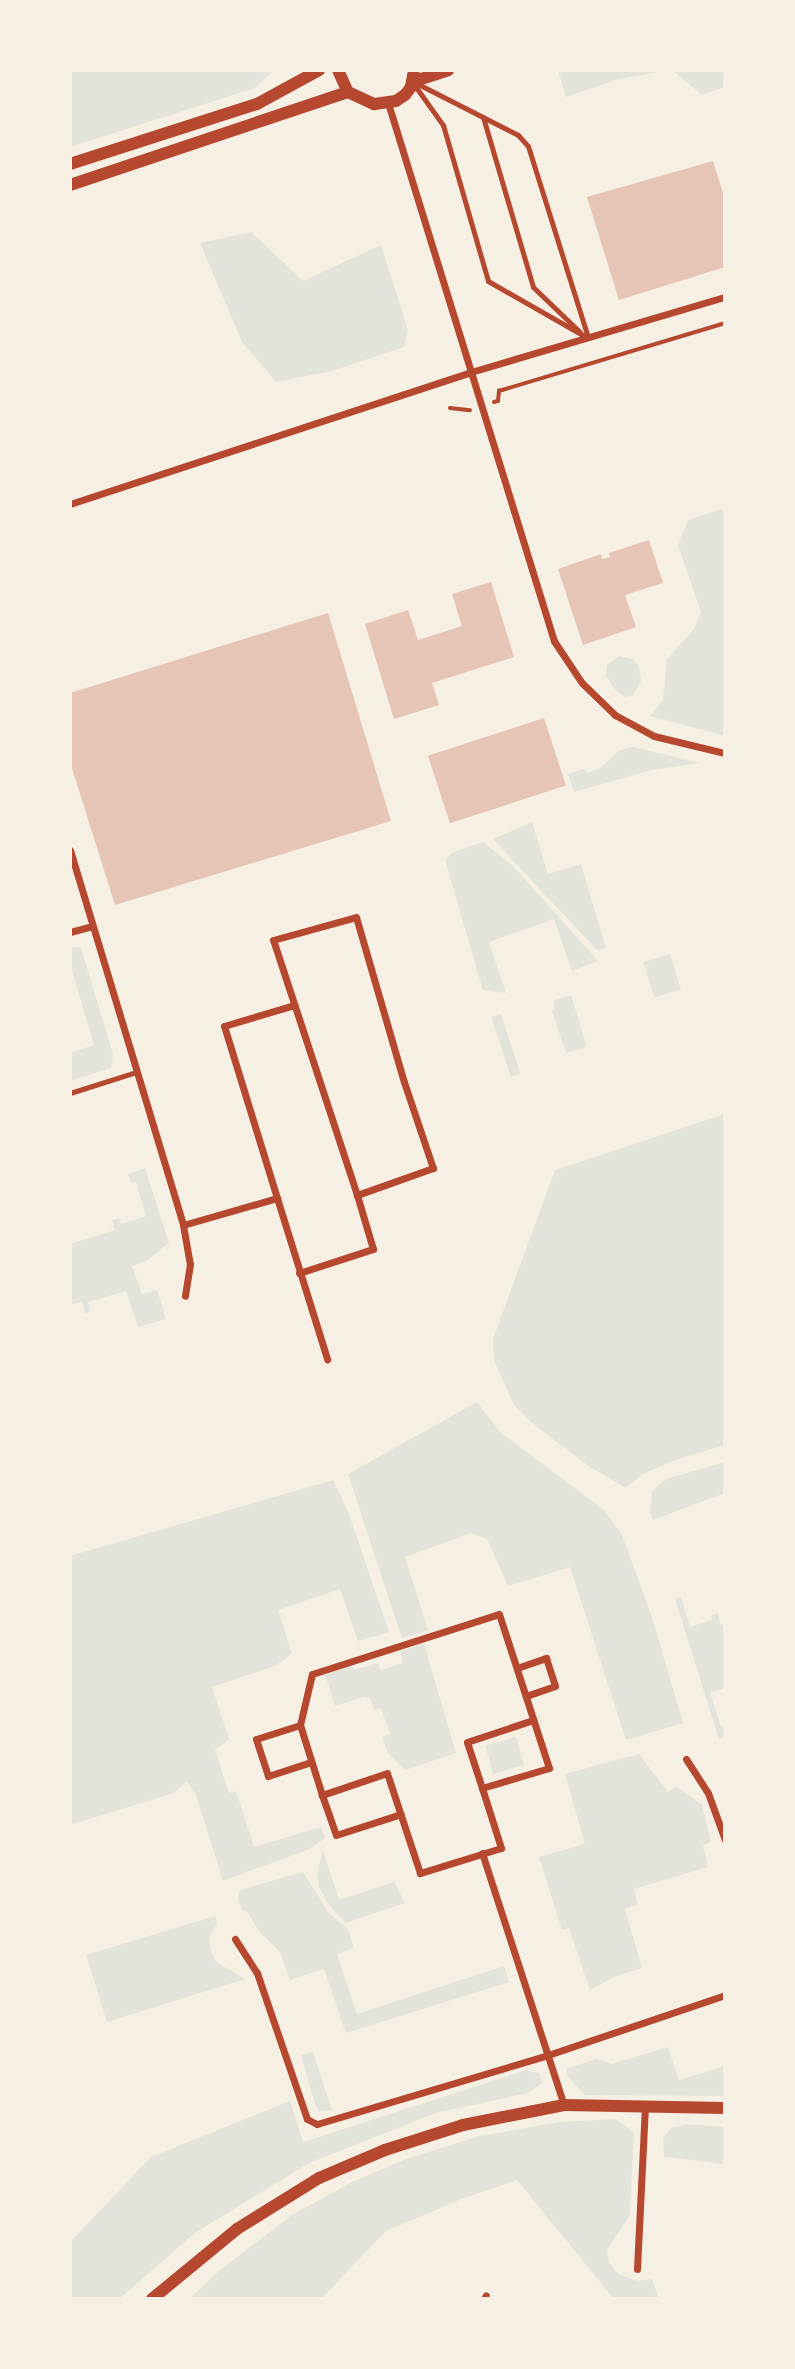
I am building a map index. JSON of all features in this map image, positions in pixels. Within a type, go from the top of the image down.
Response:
[{"type":"street","points":[[70,163],[257,104],[319,70]]},
{"type":"street","points":[[338,70],[348,92],[368,103],[388,103],[405,95],[413,76],[448,70]]},
{"type":"street","points":[[70,185],[348,92]]},
{"type":"street","points":[[388,103],[547,624],[564,658],[597,700],[628,723],[654,736],[725,754]]},
{"type":"street","points":[[70,504],[471,372],[725,297]]},
{"type":"street","points":[[70,850],[183,1225],[190,1264],[186,1296]]},
{"type":"street","points":[[299,1273],[373,1249],[273,940],[356,917],[433,1168],[357,1195]]},
{"type":"street","points":[[70,932],[92,926]]},
{"type":"street","points":[[294,1005],[224,1026],[327,1359]]},
{"type":"street","points":[[183,1225],[277,1198]]},
{"type":"street","points":[[401,1814],[336,1835],[300,1725],[312,1674],[499,1614],[549,1768],[482,1788]]},
{"type":"street","points":[[517,1668],[546,1658],[555,1686],[526,1696]]},
{"type":"street","points":[[322,1795],[387,1773],[419,1873],[501,1848],[467,1742],[534,1720]]},
{"type":"street","points":[[300,1725],[256,1739],[268,1776],[311,1762]]},
{"type":"street","points":[[686,1759],[708,1793],[725,1840]]},
{"type":"street","points":[[482,1853],[564,2105]]},
{"type":"street","points":[[235,1939],[257,1973],[307,2119],[311,2122],[327,2123],[725,1996]]},
{"type":"street","points":[[152,2299],[237,2229],[319,2178],[385,2150],[463,2124],[564,2105],[725,2108]]},
{"type":"street","points":[[637,2269],[645,2106]]},
{"type":"lane","points":[[413,76],[518,135],[528,146],[587,338]]},
{"type":"lane","points":[[413,76],[443,125],[488,281],[587,338]]},
{"type":"lane","points":[[482,116],[533,287],[587,338]]},
{"type":"lane","points":[[70,1093],[136,1072]]},
{"type":"path","points":[[450,408],[466,411],[498,401],[499,391],[725,323]]},
{"type":"shaded area","points":[[70,70],[274,70],[255,88],[70,147]]},
{"type":"shaded area","points":[[558,70],[670,70],[619,79],[566,97]]},
{"type":"shaded area","points":[[672,70],[725,70],[725,87],[702,95]]},
{"type":"shaded area","points":[[251,232],[303,281],[381,245],[408,330],[404,347],[332,371],[276,382],[242,342],[200,243]]},
{"type":"shaded area","points":[[725,508],[725,736],[650,716],[663,700],[667,659],[694,629],[701,612],[678,545],[688,520]]},
{"type":"shaded area","points":[[619,656],[633,659],[639,667],[641,681],[633,695],[625,697],[616,691],[606,676],[607,665]]},
{"type":"shaded area","points":[[633,747],[700,763],[652,770],[574,792],[568,774],[584,769],[587,773],[600,768],[620,750]]},
{"type":"shaded area","points":[[532,822],[548,874],[581,864],[606,948],[597,950],[493,839]]},
{"type":"shaded area","points":[[483,842],[513,866],[598,961],[572,971],[554,919],[489,942],[506,993],[483,990],[445,860],[453,852]]},
{"type":"shaded area","points":[[70,947],[81,948],[113,1054],[111,1068],[70,1081],[70,1053],[94,1045],[70,964]]},
{"type":"shaded area","points":[[670,954],[681,989],[654,998],[643,962]]},
{"type":"shaded area","points":[[571,995],[587,1047],[566,1053],[552,1011],[555,1010],[553,1001]]},
{"type":"shaded area","points":[[501,1014],[520,1074],[511,1077],[491,1017]]},
{"type":"shaded area","points":[[725,1114],[725,1445],[675,1460],[641,1475],[626,1488],[590,1467],[532,1423],[514,1405],[494,1360],[493,1339],[555,1170]]},
{"type":"shaded area","points":[[145,1168],[169,1243],[148,1260],[132,1266],[142,1294],[157,1290],[166,1319],[138,1327],[126,1291],[88,1302],[91,1312],[85,1313],[82,1302],[70,1305],[70,1244],[115,1230],[112,1220],[119,1218],[121,1224],[146,1216],[136,1182],[131,1183],[128,1174]]},
{"type":"shaded area","points":[[477,1402],[500,1432],[604,1510],[622,1535],[652,1617],[683,1723],[626,1740],[570,1567],[508,1586],[487,1539],[471,1533],[405,1557],[428,1630],[402,1638],[348,1474]]},
{"type":"shaded area","points":[[725,1462],[725,1493],[653,1520],[650,1513],[652,1491],[666,1479]]},
{"type":"shaded area","points":[[333,1480],[349,1514],[389,1632],[358,1641],[340,1589],[278,1610],[292,1654],[275,1666],[212,1687],[229,1739],[215,1750],[229,1793],[236,1791],[254,1847],[321,1827],[325,1838],[310,1849],[223,1881],[196,1795],[187,1781],[174,1793],[70,1825],[70,1556]]},
{"type":"shaded area","points":[[681,1597],[690,1627],[712,1620],[711,1615],[718,1613],[721,1625],[725,1624],[725,1688],[710,1693],[721,1727],[725,1726],[725,1737],[719,1739],[675,1599]]},
{"type":"shaded area","points":[[424,1644],[456,1753],[405,1770],[388,1753],[382,1737],[390,1734],[381,1708],[374,1710],[370,1698],[363,1697],[335,1706],[324,1671],[351,1662],[354,1670],[378,1663],[381,1670],[403,1663],[400,1651]]},
{"type":"shaded area","points":[[516,1737],[524,1765],[493,1774],[485,1746]]},
{"type":"shaded area","points":[[639,1754],[668,1792],[676,1786],[702,1805],[711,1842],[703,1845],[708,1867],[634,1889],[638,1904],[625,1909],[642,1968],[616,1976],[590,1990],[569,1928],[562,1930],[539,1857],[585,1844],[565,1774]]},
{"type":"shaded area","points":[[323,1851],[339,1900],[394,1882],[405,1903],[346,1923],[329,1905],[319,1887],[317,1873]]},
{"type":"shaded area","points":[[303,1872],[328,1912],[348,1929],[354,1948],[337,1954],[357,2014],[504,1966],[509,1982],[346,2033],[324,1969],[290,1980],[280,1952],[259,1931],[248,1913],[242,1910],[238,1898],[240,1890]]},
{"type":"shaded area","points":[[215,1916],[217,1923],[209,1938],[216,1962],[245,1979],[107,2022],[86,1955]]},
{"type":"shaded area","points":[[668,2047],[679,2080],[725,2066],[725,2096],[585,2095],[567,2076],[566,2069],[596,2059],[612,2064]]},
{"type":"shaded area","points":[[313,2052],[332,2110],[319,2111],[315,2104],[301,2055]]},
{"type":"shaded area","points":[[527,2070],[540,2074],[542,2083],[528,2093],[436,2113],[309,2163],[195,2233],[119,2299],[70,2299],[70,2242],[151,2157],[290,2101],[303,2142]]},
{"type":"shaded area","points":[[616,2119],[634,2133],[630,2215],[607,2250],[609,2262],[618,2274],[637,2281],[652,2279],[659,2299],[614,2299],[517,2180],[464,2198],[386,2231],[321,2299],[189,2299],[220,2270],[292,2215],[352,2182],[409,2158],[480,2136],[560,2122]]},
{"type":"shaded area","points":[[686,2124],[725,2127],[725,2164],[664,2157],[663,2138],[671,2128]]},
{"type":"building","points":[[713,161],[725,199],[725,267],[619,300],[587,197]]},
{"type":"building","points":[[649,540],[663,583],[625,595],[636,627],[583,645],[558,569],[601,554],[602,559],[610,557],[609,553]]},
{"type":"building","points":[[491,582],[514,657],[432,683],[439,705],[394,719],[365,624],[408,610],[418,640],[462,626],[452,594]]},
{"type":"building","points":[[328,613],[391,821],[115,905],[70,762],[70,693]]},
{"type":"building","points":[[544,718],[566,786],[450,823],[428,756]]}]
